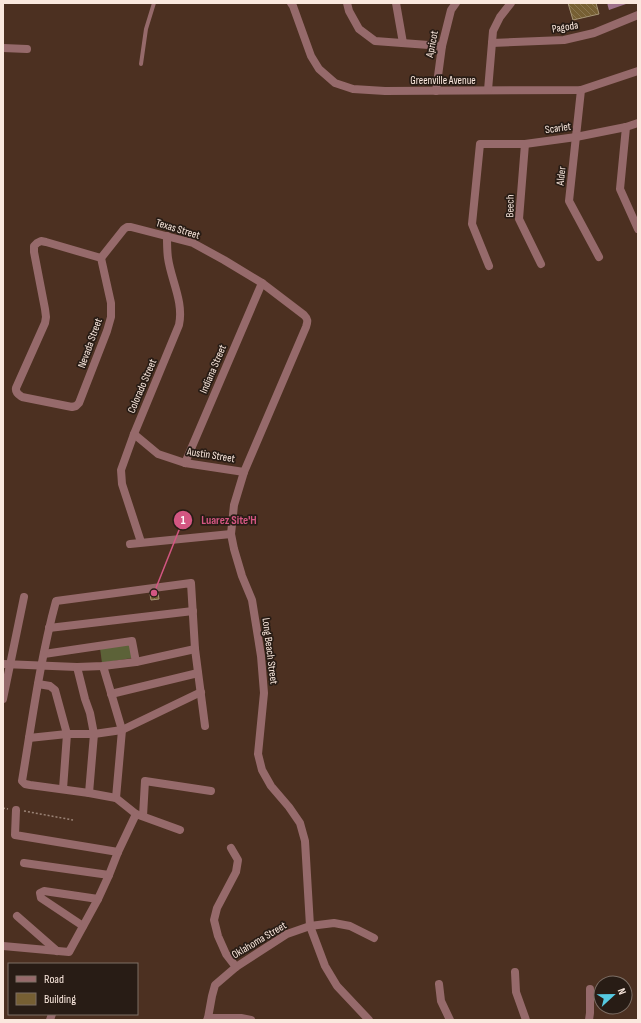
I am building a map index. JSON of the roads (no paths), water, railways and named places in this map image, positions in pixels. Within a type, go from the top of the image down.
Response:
[{"type":"street","points":[[347,3],[349,11],[359,29],[375,41],[442,46]]},
{"type":"street","points":[[396,3],[403,42]]},
{"type":"street","name":"Apricot","points":[[436,91],[442,46],[451,10],[456,3]]},
{"type":"street","points":[[488,90],[492,31],[500,17],[511,3]]},
{"type":"street","name":"Greenville Avenue","points":[[293,4],[311,56],[319,69],[335,83],[353,89],[385,91],[581,90],[638,71]]},
{"type":"street","name":"Pagoda","points":[[492,43],[564,40],[594,33],[638,16]]},
{"type":"street","points":[[3,48],[27,50]]},
{"type":"street","name":"Alder","points":[[581,90],[569,200],[599,257]]},
{"type":"street","name":"Scarlet","points":[[489,266],[472,224],[480,144],[524,144],[576,137],[626,127],[638,123]]},
{"type":"street","points":[[626,127],[620,189],[638,229]]},
{"type":"street","name":"Beech","points":[[524,144],[519,219],[541,264]]},
{"type":"street","name":"Texas Street","points":[[101,258],[127,227],[193,243],[262,283],[304,315],[307,319]]},
{"type":"street","name":"Colorado Street","points":[[141,542],[122,484],[121,470],[134,434],[179,325],[181,316],[179,301],[168,258],[167,236]]},
{"type":"street","name":"Nevada Street","points":[[41,241],[101,258],[111,303],[111,316],[79,402],[76,406],[72,407],[22,397],[17,394],[16,388],[45,323],[46,316],[34,246],[41,241]]},
{"type":"street","name":"Indiana Street","points":[[185,463],[262,283]]},
{"type":"street","name":"Long Beach Street","points":[[307,319],[308,322],[306,327],[244,472],[234,505],[231,534],[242,576],[252,600],[261,656],[264,694],[258,754],[262,770],[271,786],[290,807],[300,823],[305,840],[310,926],[325,966],[337,986],[369,1020]]},
{"type":"street","name":"Austin Street","points":[[134,434],[158,454],[185,463],[244,472]]},
{"type":"street","points":[[130,544],[231,534]]},
{"type":"street","points":[[180,830],[139,815],[116,798],[25,784],[22,781],[41,666],[56,601],[191,583],[195,649],[206,726]]},
{"type":"street","points":[[3,699],[6,664],[24,597]]},
{"type":"street","points":[[49,628],[193,611]]},
{"type":"street","points":[[44,654],[132,641],[136,662]]},
{"type":"street","points":[[6,664],[77,667],[103,666],[136,662],[195,649]]},
{"type":"street","points":[[103,666],[122,730],[116,798]]},
{"type":"street","points":[[77,667],[92,719],[94,734],[89,793]]},
{"type":"street","points":[[111,694],[198,673]]},
{"type":"street","points":[[38,684],[50,686],[55,690],[67,734],[63,789]]},
{"type":"street","points":[[29,738],[67,734],[94,734],[122,730],[201,692]]},
{"type":"street","points":[[3,946],[69,952],[98,899],[118,852],[139,815],[145,782],[212,791]]},
{"type":"street","points":[[16,810],[15,835],[118,852]]},
{"type":"street","points":[[231,848],[238,860],[236,872],[217,908],[214,920],[218,936],[226,954],[236,966]]},
{"type":"street","points":[[24,863],[109,875]]},
{"type":"street","points":[[83,926],[41,898],[40,893],[44,891],[98,899]]},
{"type":"street","points":[[17,916],[57,951]]},
{"type":"street","name":"Oklahoma Street","points":[[208,1019],[215,985],[236,966],[287,934],[310,926],[334,923],[350,926],[374,938]]},
{"type":"street","points":[[515,972],[516,992],[526,1020]]},
{"type":"street","points":[[439,984],[441,1001],[450,1020]]},
{"type":"street","points":[[589,1020],[590,989]]},
{"type":"street","points":[[208,1019],[241,1018],[251,1020]]},
{"type":"lane","points":[[141,64],[146,29],[154,3]]},
{"type":"water","points":[[607,3],[626,3],[626,4],[609,10]]},
{"type":"place","name":"Luarez Site'H","points":[[154,593]]}]
